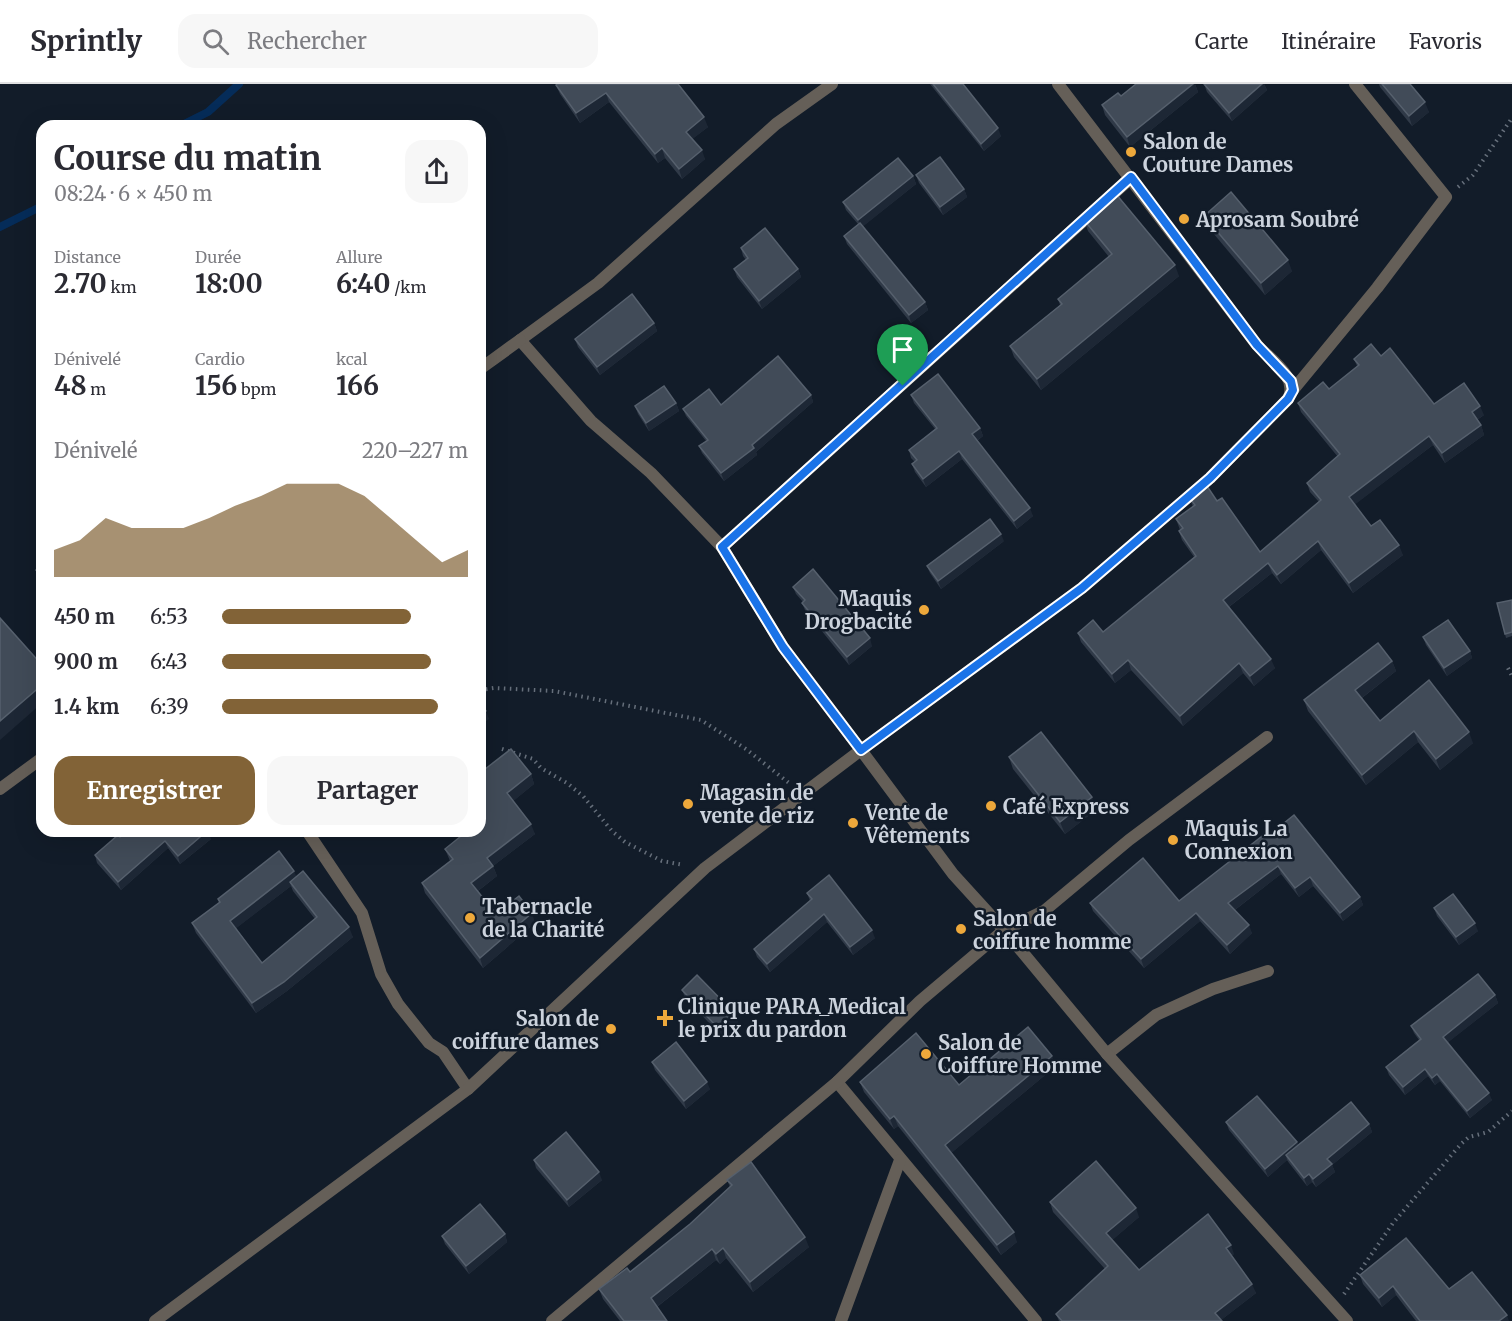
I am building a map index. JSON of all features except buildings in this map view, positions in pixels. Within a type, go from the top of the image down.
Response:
[{"type":"street","points":[[486,365],[598,283],[777,124],[832,84]]},
{"type":"street","points":[[1058,84],[1257,345],[1291,381],[1293,390]]},
{"type":"street","points":[[155,1321],[468,1089],[705,868],[801,793],[1082,588],[1210,478],[1288,399],[1446,197],[1355,84]]},
{"type":"street","points":[[722,547],[1131,177]]},
{"type":"street","points":[[520,340],[591,422],[651,473],[722,547],[783,647],[954,874],[1004,930],[1107,1054],[1347,1321]]},
{"type":"street","points":[[552,1321],[837,1082],[920,1001],[1004,930],[1044,911],[1129,840],[1267,737]]},
{"type":"street","points":[[0,789],[36,762]]},
{"type":"street","points":[[310,837],[362,913],[381,974],[398,1004],[429,1043],[443,1052],[468,1089]]},
{"type":"street","points":[[1107,1054],[1156,1015],[1213,989],[1268,971]]},
{"type":"street","points":[[837,1082],[1036,1321]]},
{"type":"street","points":[[841,1321],[900,1160]]},
{"type":"path","points":[[1446,197],[1473,175],[1512,118]]},
{"type":"path","points":[[1508,668],[1512,676]]},
{"type":"path","points":[[486,689],[554,691],[701,720],[746,749],[801,793]]},
{"type":"path","points":[[502,749],[533,759],[541,768],[567,783],[583,796],[612,831],[639,850],[662,861],[705,868]]},
{"type":"path","points":[[1335,1307],[1393,1223],[1461,1144],[1469,1137],[1488,1132],[1512,1111]]},
{"type":"waterway","points":[[192,120],[208,112],[239,84]]},
{"type":"waterway","points":[[0,227],[36,209]]},
{"type":"place","name":"Salon de Couture Dames","points":[[1131,152]]},
{"type":"place","name":"Aprosam Soubré","points":[[1184,219]]},
{"type":"place","name":"Maquis Drogbacité","points":[[924,610]]},
{"type":"place","name":"Magasin de vente de riz","points":[[688,804]]},
{"type":"place","name":"Café Express","points":[[991,806]]},
{"type":"place","name":"Vente de Vêtements","points":[[853,823]]},
{"type":"place","name":"Maquis La Connexion","points":[[1173,840]]},
{"type":"place","name":"Tabernacle de la Charité","points":[[470,918]]},
{"type":"place","name":"Salon de coiffure homme","points":[[961,929]]},
{"type":"place","name":"Clinique PARA_Medical le prix du pardon","points":[[665,1018]]},
{"type":"place","name":"Salon de coiffure dames","points":[[611,1029]]},
{"type":"place","name":"Salon de Coiffure Homme","points":[[926,1054]]},
{"type":"route","points":[[1131,177],[1257,345],[1291,381],[1293,390],[1288,399],[1210,478],[1082,588],[861,750],[783,647],[748,586],[722,547],[903,386],[1131,177]]}]
